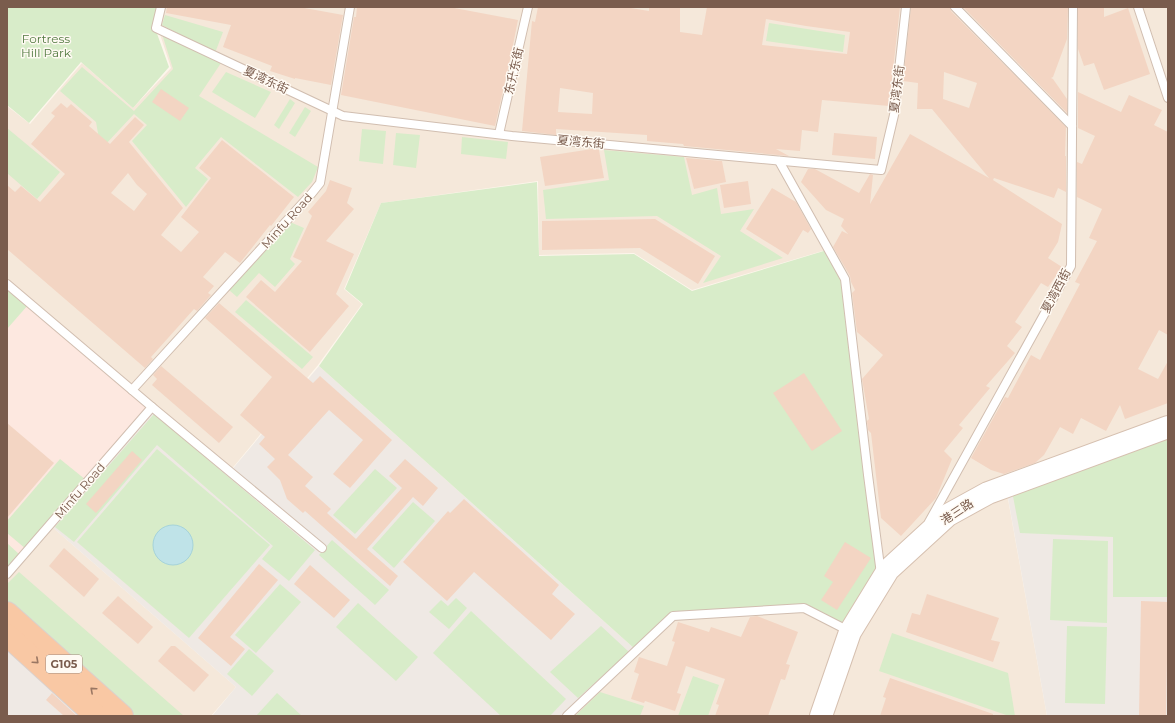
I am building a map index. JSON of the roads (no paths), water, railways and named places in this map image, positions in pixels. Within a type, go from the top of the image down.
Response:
[{"type":"highway","name":"G105","points":[[7,613],[122,716]]},
{"type":"highway","name":"G105","points":[[7,635],[96,716]]},
{"type":"main road","name":"港三路","points":[[821,716],[850,632],[888,570],[948,515],[988,493],[1168,428]]},
{"type":"lane","name":"夏湾东街","points":[[161,7],[156,28],[342,116],[499,134],[881,170],[894,115],[906,7]]},
{"type":"lane","name":"Minfu Road","points":[[132,390],[320,183],[331,111],[350,7]]},
{"type":"lane","name":"东升东街","points":[[499,134],[528,7]]},
{"type":"lane","points":[[955,7],[1072,126]]},
{"type":"lane","name":"夏湾西街","points":[[918,543],[1071,266],[1073,7]]},
{"type":"lane","points":[[1138,7],[1168,98]]},
{"type":"lane","points":[[779,161],[845,279],[882,581]]},
{"type":"lane","points":[[7,284],[322,548]]},
{"type":"lane","name":"Minfu Road","points":[[7,574],[152,407]]},
{"type":"lane","points":[[567,716],[673,616],[804,608],[850,632]]},
{"type":"water","points":[[173,525],[187,531],[193,545],[187,559],[173,565],[159,559],[153,545],[159,531]]},
{"type":"park label","name":"Fortress Hill Park","points":[[46,46]]}]
